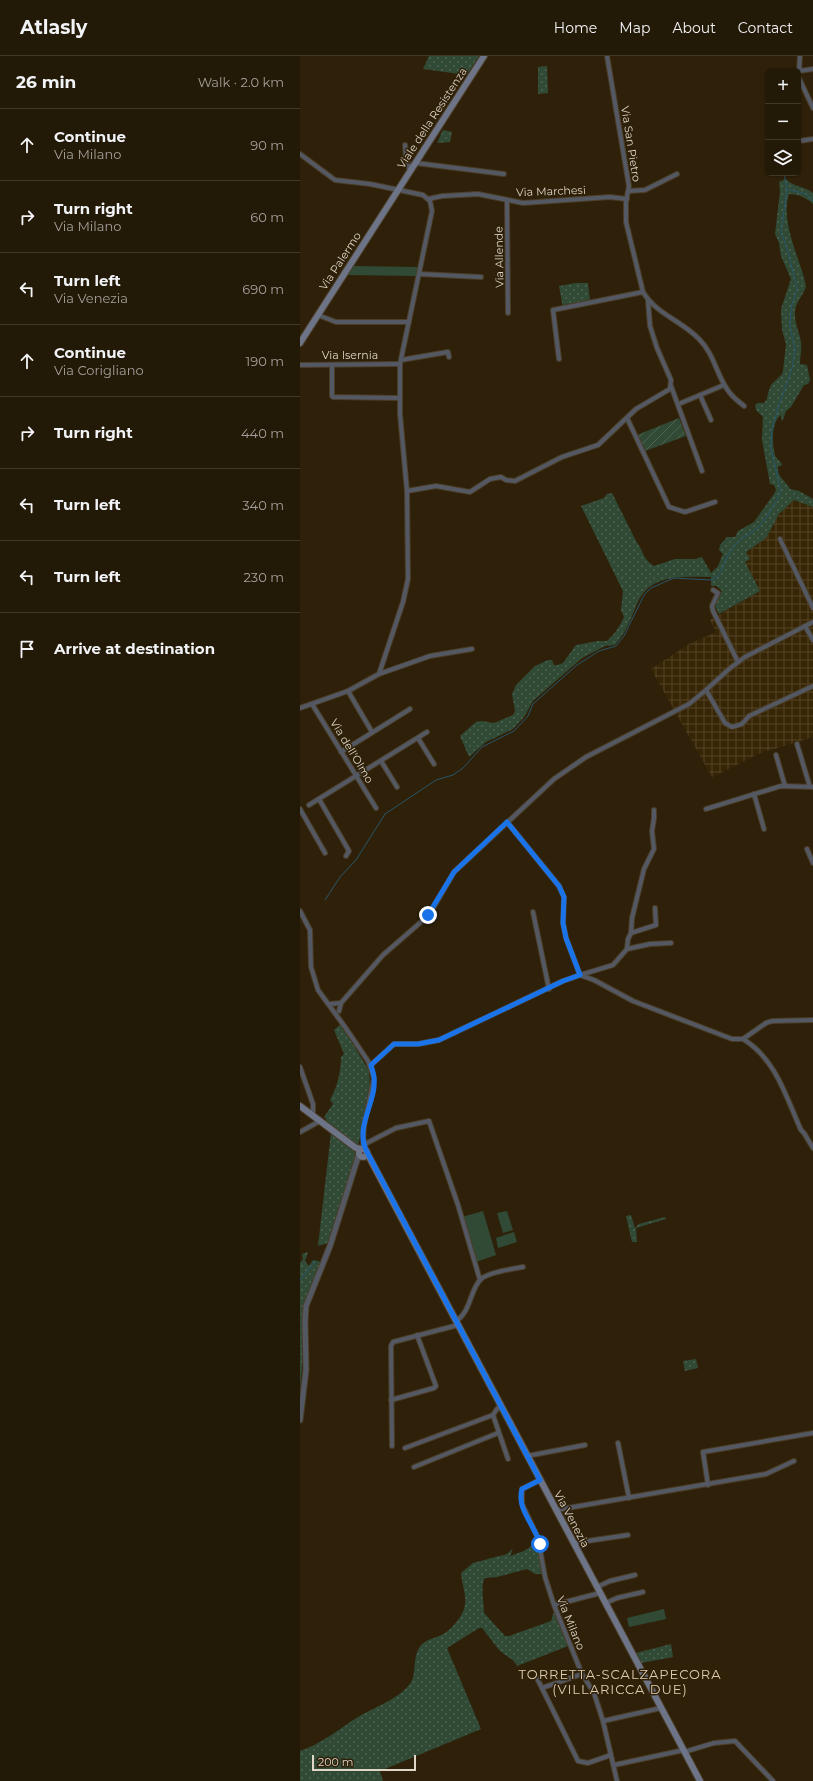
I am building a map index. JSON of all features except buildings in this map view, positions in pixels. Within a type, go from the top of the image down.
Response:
[{"type":"main road","name":"Viale della Resistenza","points":[[398,191],[484,56]]},
{"type":"main road","name":"Via Palermo","points":[[300,343],[398,191]]},
{"type":"main road","points":[[300,1106],[361,1152]]},
{"type":"main road","name":"Via Venezia","points":[[361,1152],[371,1161],[700,1781]]},
{"type":"street","name":"Via San Pietro","points":[[607,56],[629,191],[626,222],[643,292],[648,300],[698,337],[712,358],[724,385],[734,398],[744,406]]},
{"type":"street","points":[[799,68],[800,56]]},
{"type":"street","points":[[801,72],[813,68]]},
{"type":"street","points":[[801,80],[813,108]]},
{"type":"street","points":[[801,141],[813,139]]},
{"type":"street","points":[[405,145],[410,171]]},
{"type":"street","points":[[300,154],[335,180],[370,184],[398,191],[414,192],[428,199],[432,211],[401,362],[399,398],[407,491],[408,579],[403,602],[379,674]]},
{"type":"street","points":[[416,162],[504,174]]},
{"type":"street","points":[[629,191],[645,190],[677,174]]},
{"type":"street","name":"Via Marchesi","points":[[428,199],[442,196],[478,194],[523,203],[610,197],[627,200]]},
{"type":"street","name":"Via Allende","points":[[507,201],[508,313]]},
{"type":"street","points":[[419,274],[481,277]]},
{"type":"street","points":[[559,359],[553,310],[643,292]]},
{"type":"street","points":[[648,300],[650,326],[657,348],[671,380],[671,386],[702,471]]},
{"type":"street","points":[[318,315],[336,322],[409,322]]},
{"type":"street","name":"Via Isernia","points":[[300,365],[401,362],[448,352],[449,357]]},
{"type":"street","points":[[332,364],[333,397],[399,398]]},
{"type":"street","points":[[681,403],[724,385]]},
{"type":"street","points":[[407,491],[436,486],[470,492],[490,479],[501,477],[510,481],[520,479],[562,457],[598,445],[648,401],[668,391],[671,386]]},
{"type":"street","points":[[700,395],[711,420]]},
{"type":"street","points":[[627,418],[668,506],[685,512],[715,502]]},
{"type":"street","points":[[780,539],[813,608]]},
{"type":"street","points":[[713,590],[718,593],[712,606],[713,611],[738,662]]},
{"type":"street","points":[[339,1011],[341,1003],[383,955],[424,920],[454,872],[564,771],[586,757],[689,704],[738,662],[813,622]]},
{"type":"street","points":[[806,626],[813,640]]},
{"type":"street","points":[[300,708],[348,691],[379,674],[430,656],[472,649]]},
{"type":"street","points":[[706,690],[725,723],[732,727],[742,724],[749,716],[813,686]]},
{"type":"street","points":[[348,691],[372,732]]},
{"type":"street","name":"Via dell'Olmo","points":[[312,704],[376,808]]},
{"type":"street","points":[[341,752],[410,709]]},
{"type":"street","points":[[310,805],[427,732]]},
{"type":"street","points":[[418,738],[434,764]]},
{"type":"street","points":[[706,809],[785,786],[812,787],[797,744]]},
{"type":"street","points":[[776,755],[785,786]]},
{"type":"street","points":[[381,761],[397,787]]},
{"type":"street","points":[[754,794],[764,829]]},
{"type":"street","points":[[319,799],[349,851],[346,856]]},
{"type":"street","points":[[300,809],[325,853]]},
{"type":"street","points":[[371,1065],[394,1044],[418,1044],[439,1040],[549,988],[580,975],[613,965],[627,949],[632,933],[632,918],[644,869],[654,849],[652,831],[654,810]]},
{"type":"street","points":[[507,822],[559,886],[564,897],[563,923],[571,954],[580,975],[652,1009],[732,1039],[743,1039],[766,1023],[772,1021],[813,1020]]},
{"type":"street","points":[[807,849],[813,863]]},
{"type":"street","points":[[632,933],[656,925],[655,908]]},
{"type":"street","points":[[300,911],[310,930],[311,967],[318,990],[371,1065],[374,1078],[364,1126],[361,1152],[325,1261],[306,1306],[306,1370],[300,1420]]},
{"type":"street","points":[[533,912],[549,988]]},
{"type":"street","points":[[627,949],[650,944],[671,942]]},
{"type":"street","points":[[330,1004],[341,1003]]},
{"type":"street","points":[[743,1039],[758,1051],[774,1068],[801,1130],[813,1148]]},
{"type":"street","points":[[300,1067],[313,1104],[314,1116]]},
{"type":"street","points":[[361,1152],[396,1128],[429,1121],[458,1205],[480,1280]]},
{"type":"street","points":[[300,1132],[321,1122]]},
{"type":"street","points":[[392,1446],[391,1346],[395,1341],[457,1323],[465,1312],[480,1280],[487,1275],[523,1267]]},
{"type":"street","points":[[391,1400],[434,1388],[436,1386],[417,1335]]},
{"type":"street","points":[[405,1448],[493,1415],[501,1406]]},
{"type":"street","points":[[493,1415],[508,1459]]},
{"type":"street","points":[[414,1467],[498,1433]]},
{"type":"street","points":[[708,1485],[703,1452],[813,1433]]},
{"type":"street","points":[[618,1443],[629,1498]]},
{"type":"street","points":[[527,1456],[585,1445]]},
{"type":"street","points":[[556,1510],[766,1474],[794,1461]]},
{"type":"street","name":"Via Milano","points":[[540,1480],[522,1489],[521,1498],[525,1512],[538,1538],[545,1576],[554,1605],[582,1674],[594,1693],[603,1721],[618,1781]]},
{"type":"street","points":[[574,1543],[628,1535]]},
{"type":"street","points":[[554,1605],[599,1590],[610,1581],[635,1575]]},
{"type":"street","points":[[606,1603],[617,1598],[643,1592]]},
{"type":"street","points":[[542,1688],[582,1674]]},
{"type":"street","points":[[537,1678],[578,1760],[588,1764],[611,1754]]},
{"type":"street","points":[[603,1721],[661,1708]]},
{"type":"street","points":[[614,1765],[684,1751],[714,1743],[735,1741],[773,1781]]},
{"type":"shaded area","points":[[794,500],[813,507],[813,737],[758,754],[712,777],[651,669],[689,644],[716,632],[710,620],[760,591],[745,562],[746,552],[766,538],[779,514]]},
{"type":"green space","points":[[429,56],[479,56],[467,75],[423,69]]},
{"type":"green space","points":[[547,66],[548,93],[538,94],[538,67]]},
{"type":"green space","points":[[443,130],[452,132],[450,142],[437,143]]},
{"type":"green space","points":[[786,179],[792,184],[813,193],[813,204],[802,197],[789,194],[787,205],[789,229],[806,286],[797,304],[795,315],[801,342],[800,364],[807,365],[810,380],[808,384],[804,385],[791,407],[786,411],[782,422],[781,415],[775,423],[773,445],[775,455],[782,465],[778,467],[780,476],[790,489],[799,491],[813,499],[813,507],[794,500],[779,514],[766,538],[746,552],[750,559],[745,562],[760,591],[719,614],[715,606],[722,591],[717,586],[711,586],[711,577],[678,577],[658,582],[642,595],[625,631],[615,645],[605,646],[582,658],[533,701],[524,717],[513,729],[486,742],[469,757],[460,736],[476,722],[482,721],[494,723],[513,715],[515,711],[512,694],[516,685],[535,666],[548,660],[552,660],[554,665],[563,663],[576,645],[607,641],[621,624],[624,617],[621,610],[623,591],[581,506],[604,498],[607,494],[612,493],[645,558],[650,564],[654,566],[675,559],[696,559],[702,557],[711,573],[718,566],[723,554],[719,550],[720,545],[727,537],[735,537],[738,531],[754,522],[774,494],[776,490],[774,485],[770,484],[762,440],[763,417],[756,410],[755,405],[758,403],[764,403],[767,399],[771,385],[783,371],[786,344],[782,330],[781,309],[791,279],[781,256],[779,243],[775,234],[780,191],[779,182]]},
{"type":"green space","points":[[354,266],[418,267],[416,276],[347,275]]},
{"type":"green space","points":[[576,283],[588,283],[590,302],[563,308],[559,286]]},
{"type":"green space","points":[[679,418],[686,436],[645,451],[637,435]]},
{"type":"green space","points":[[341,1024],[369,1071],[370,1087],[358,1147],[326,1122],[324,1117],[333,1104],[330,1100],[338,1080],[341,1057],[344,1054],[334,1030]]},
{"type":"green space","points":[[331,1133],[357,1153],[328,1243],[318,1246]]},
{"type":"green space","points":[[483,1211],[496,1255],[476,1262],[462,1217]]},
{"type":"green space","points":[[507,1211],[513,1230],[503,1233],[497,1213]]},
{"type":"green space","points":[[631,1215],[635,1228],[639,1224],[665,1217],[666,1219],[636,1228],[637,1242],[632,1242],[626,1216]]},
{"type":"green space","points":[[514,1232],[517,1242],[498,1248],[496,1238]]},
{"type":"green space","points":[[308,1252],[305,1261],[309,1266],[313,1260],[322,1262],[303,1309],[303,1353],[300,1391],[300,1263],[303,1259],[302,1254]]},
{"type":"green space","points":[[696,1359],[698,1368],[685,1371],[683,1361]]},
{"type":"green space","points":[[538,1541],[543,1574],[535,1574],[527,1569],[497,1577],[485,1578],[482,1590],[484,1613],[505,1636],[509,1636],[551,1621],[554,1611],[568,1646],[517,1666],[514,1661],[500,1651],[482,1628],[479,1628],[447,1648],[481,1729],[380,1771],[383,1781],[300,1781],[300,1751],[323,1740],[358,1717],[392,1699],[409,1685],[412,1681],[416,1655],[421,1645],[447,1631],[455,1624],[462,1614],[465,1597],[461,1573],[473,1563],[507,1554],[513,1548],[510,1556],[524,1551]]},
{"type":"green space","points":[[664,1609],[666,1619],[629,1627],[627,1618]]},
{"type":"green space","points":[[671,1644],[673,1657],[641,1663],[636,1653]]},
{"type":"waterway","points":[[325,900],[340,877],[356,860],[385,814],[436,780],[453,775],[463,768],[482,747],[514,731],[528,716],[533,704],[577,665],[599,651],[616,646],[624,636],[644,595],[651,588],[674,578],[711,580],[715,578],[721,572],[733,548],[739,541],[760,525],[770,511],[781,492],[771,449],[772,429],[792,368],[795,350],[790,326],[791,308],[797,289],[788,252],[781,232],[787,189],[785,176]]},
{"type":"waterway","points":[[787,189],[806,194],[813,201]]},
{"type":"waterway","points":[[300,1280],[315,1261]]},
{"type":"district","name":"TORRETTA-SCALZAPECORA (VILLARICCA DUE)","points":[[620,1682]]},
{"type":"route","points":[[428,915],[454,872],[488,842],[507,822],[559,886],[564,897],[563,923],[566,938],[580,975],[573,976],[439,1040],[418,1044],[394,1044],[371,1065],[374,1078],[373,1090],[366,1113],[364,1126],[363,1144],[366,1151],[540,1480],[522,1489],[521,1498],[525,1512],[540,1544]]}]
